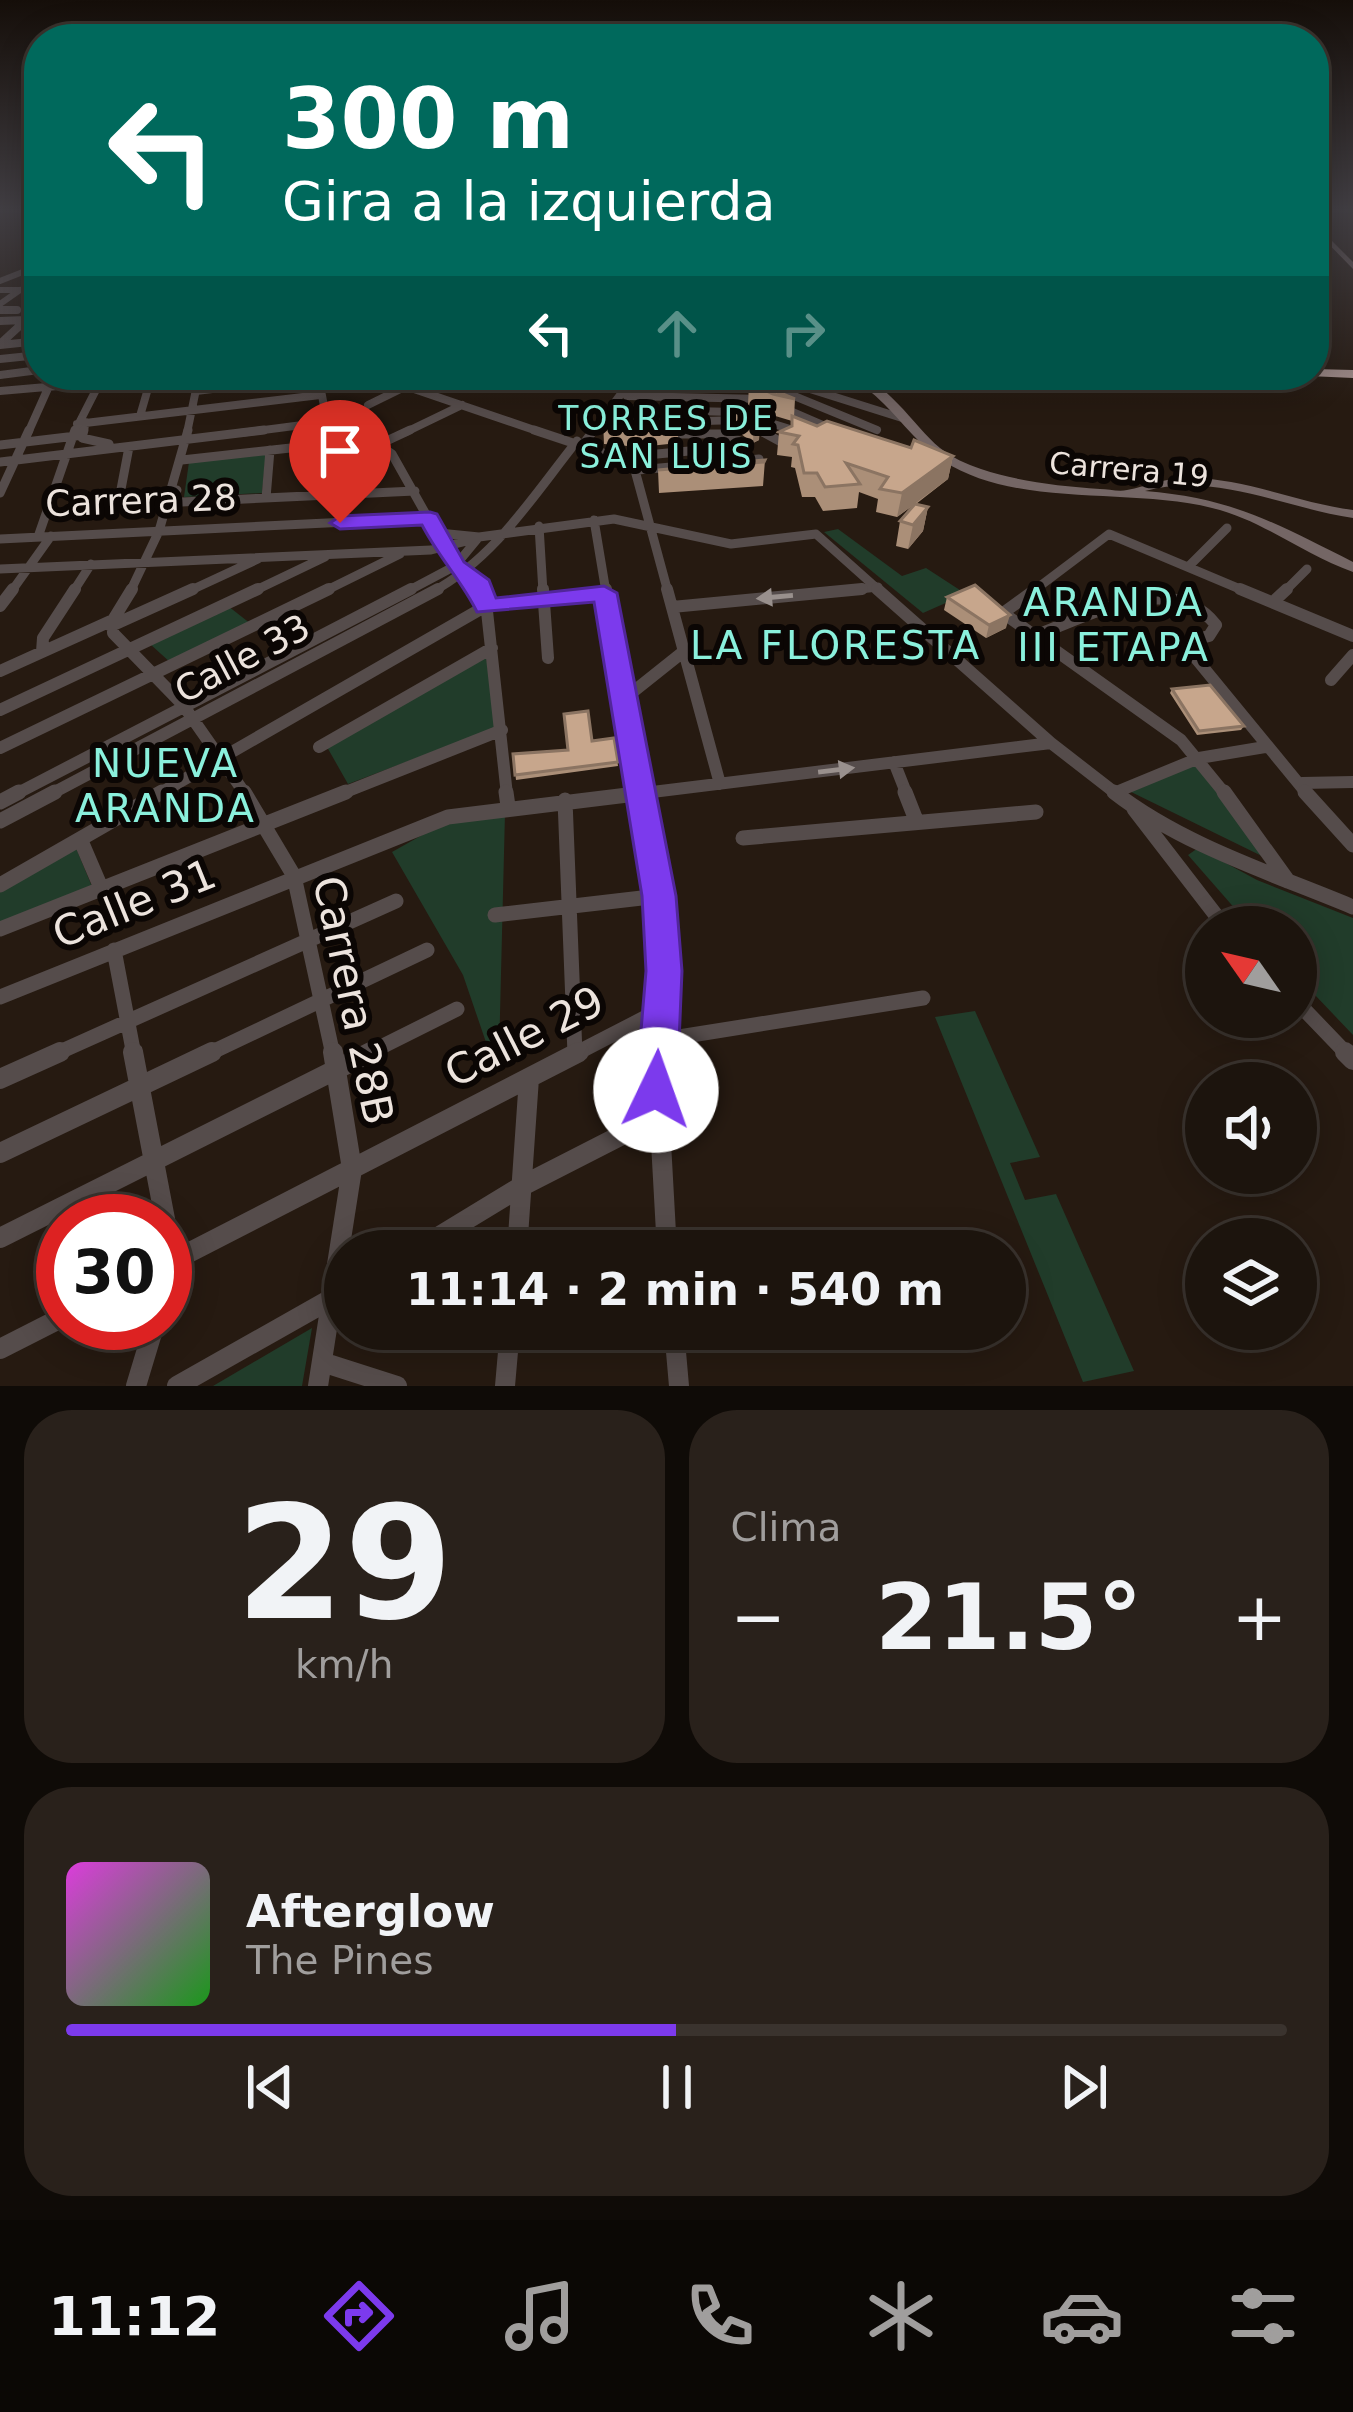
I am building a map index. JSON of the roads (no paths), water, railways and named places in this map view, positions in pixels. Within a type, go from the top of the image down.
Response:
[{"type":"street","points":[[0,285],[21,290]]},
{"type":"street","points":[[0,307],[21,290]]},
{"type":"street","points":[[0,307],[17,310]]},
{"type":"street","points":[[0,345],[24,321]]},
{"type":"street","points":[[0,334],[24,330]]},
{"type":"street","points":[[0,494],[47,390]]},
{"type":"street","points":[[2,600],[45,537],[90,390]]},
{"type":"street","points":[[140,416],[148,390]]},
{"type":"street","points":[[112,623],[163,533],[196,391],[204,390]]},
{"type":"street","points":[[319,390],[324,406],[380,444],[416,491],[460,570],[480,585],[492,647],[508,806]]},
{"type":"street","points":[[368,405],[398,390]]},
{"type":"street","points":[[418,390],[584,440],[623,457],[638,470],[720,784]]},
{"type":"street","name":"Calle 33","points":[[0,802],[187,712],[489,552],[499,534],[627,390]]},
{"type":"street","points":[[623,398],[644,390]]},
{"type":"street","points":[[779,390],[877,430]]},
{"type":"street","points":[[813,390],[902,418]]},
{"type":"street","name":"Carrera 19","points":[[881,390],[902,418],[958,465],[1064,493],[1126,493],[1221,506],[1353,568]]},
{"type":"street","points":[[81,423],[320,395]]},
{"type":"street","points":[[623,398],[758,396],[847,435]]},
{"type":"street","points":[[380,444],[462,405]]},
{"type":"street","points":[[612,409],[731,410],[775,418],[817,440]]},
{"type":"street","points":[[0,462],[341,420]]},
{"type":"street","points":[[601,422],[742,421],[783,442]]},
{"type":"street","points":[[316,496],[320,423]]},
{"type":"street","points":[[358,433],[363,494]]},
{"type":"street","points":[[584,440],[606,434]]},
{"type":"street","points":[[623,457],[738,445],[723,434],[662,434]]},
{"type":"street","points":[[0,445],[76,436],[88,442],[142,445]]},
{"type":"street","points":[[182,460],[318,445]]},
{"type":"street","points":[[128,447],[118,505],[175,496],[266,498],[416,491]]},
{"type":"street","points":[[266,498],[270,450]]},
{"type":"street","points":[[638,470],[759,460]]},
{"type":"street","points":[[1126,493],[1160,482],[1202,480],[1353,514]]},
{"type":"street","points":[[641,486],[662,484]]},
{"type":"street","name":"Carrera 28","points":[[0,539],[430,518]]},
{"type":"street","points":[[594,520],[659,896],[662,1009],[657,1117],[666,1230]]},
{"type":"street","points":[[0,568],[446,547],[478,537],[594,520],[731,544],[816,534],[1051,742],[1133,807],[1289,882],[1353,907]]},
{"type":"street","points":[[539,526],[548,658]]},
{"type":"street","points":[[1188,567],[1227,528]]},
{"type":"street","points":[[440,533],[478,537]]},
{"type":"street","points":[[1289,882],[1199,758],[1039,634],[1003,613],[1109,535],[1353,635]]},
{"type":"street","name":"Calle 33","points":[[460,570],[478,537]]},
{"type":"street","points":[[0,748],[406,550]]},
{"type":"street","points":[[0,710],[334,553]]},
{"type":"street","points":[[0,670],[265,555]]},
{"type":"street","points":[[42,652],[43,638],[91,564]]},
{"type":"street","points":[[1273,602],[1307,569]]},
{"type":"street","points":[[672,607],[878,587]]},
{"type":"street","points":[[0,885],[486,607],[604,593]]},
{"type":"street","points":[[1039,634],[1132,602],[1178,598],[1199,606],[1214,619],[1213,632],[1189,641],[1189,650],[1265,746],[1353,845]]},
{"type":"street","name":"Carrera 28B","points":[[112,623],[128,651],[224,758],[294,876],[338,1069],[352,1169],[346,1230]]},
{"type":"street","points":[[319,748],[492,647]]},
{"type":"street","points":[[624,699],[682,652]]},
{"type":"street","points":[[1331,680],[1353,655]]},
{"type":"street","name":"Calle 33","points":[[0,821],[187,712]]},
{"type":"street","points":[[0,929],[502,730]]},
{"type":"street","name":"Calle 31","points":[[0,997],[448,817],[1051,742]]},
{"type":"street","points":[[1114,793],[1199,758],[1265,746]]},
{"type":"street","points":[[894,762],[916,820]]},
{"type":"street","points":[[1301,783],[1353,782]]},
{"type":"street","points":[[566,800],[574,1054]]},
{"type":"street","points":[[1133,807],[1209,906]]},
{"type":"street","points":[[743,838],[1036,812]]},
{"type":"street","points":[[81,841],[102,890]]},
{"type":"street","points":[[495,915],[659,896]]},
{"type":"street","points":[[0,1078],[396,901]]},
{"type":"street","points":[[115,950],[159,1194]]},
{"type":"street","points":[[0,1154],[427,950]]},
{"type":"street","points":[[659,1036],[679,1037],[922,998]]},
{"type":"street","points":[[0,1238],[457,1009]]},
{"type":"street","name":"Calle 29","points":[[192,1251],[662,1009]]},
{"type":"street","points":[[1317,1023],[1353,1060]]},
{"type":"street","points":[[518,1230],[529,1078]]},
{"type":"street","points":[[456,1230],[521,1186],[657,1117]]},
{"type":"street","points":[[177,1386],[324,1303]]},
{"type":"street","points":[[0,1349],[36,1331]]},
{"type":"street","points":[[136,1386],[147,1350]]},
{"type":"street","points":[[505,1386],[508,1350]]},
{"type":"street","points":[[676,1350],[680,1386]]},
{"type":"street","points":[[320,1374],[398,1386]]},
{"type":"district","name":"TORRES DE SAN LUIS","points":[[667,437]]},
{"type":"district","name":"ARANDA III ETAPA","points":[[1114,624]]},
{"type":"district","name":"LA FLORESTA","points":[[836,645]]},
{"type":"district","name":"NUEVA ARANDA","points":[[166,786]]}]
